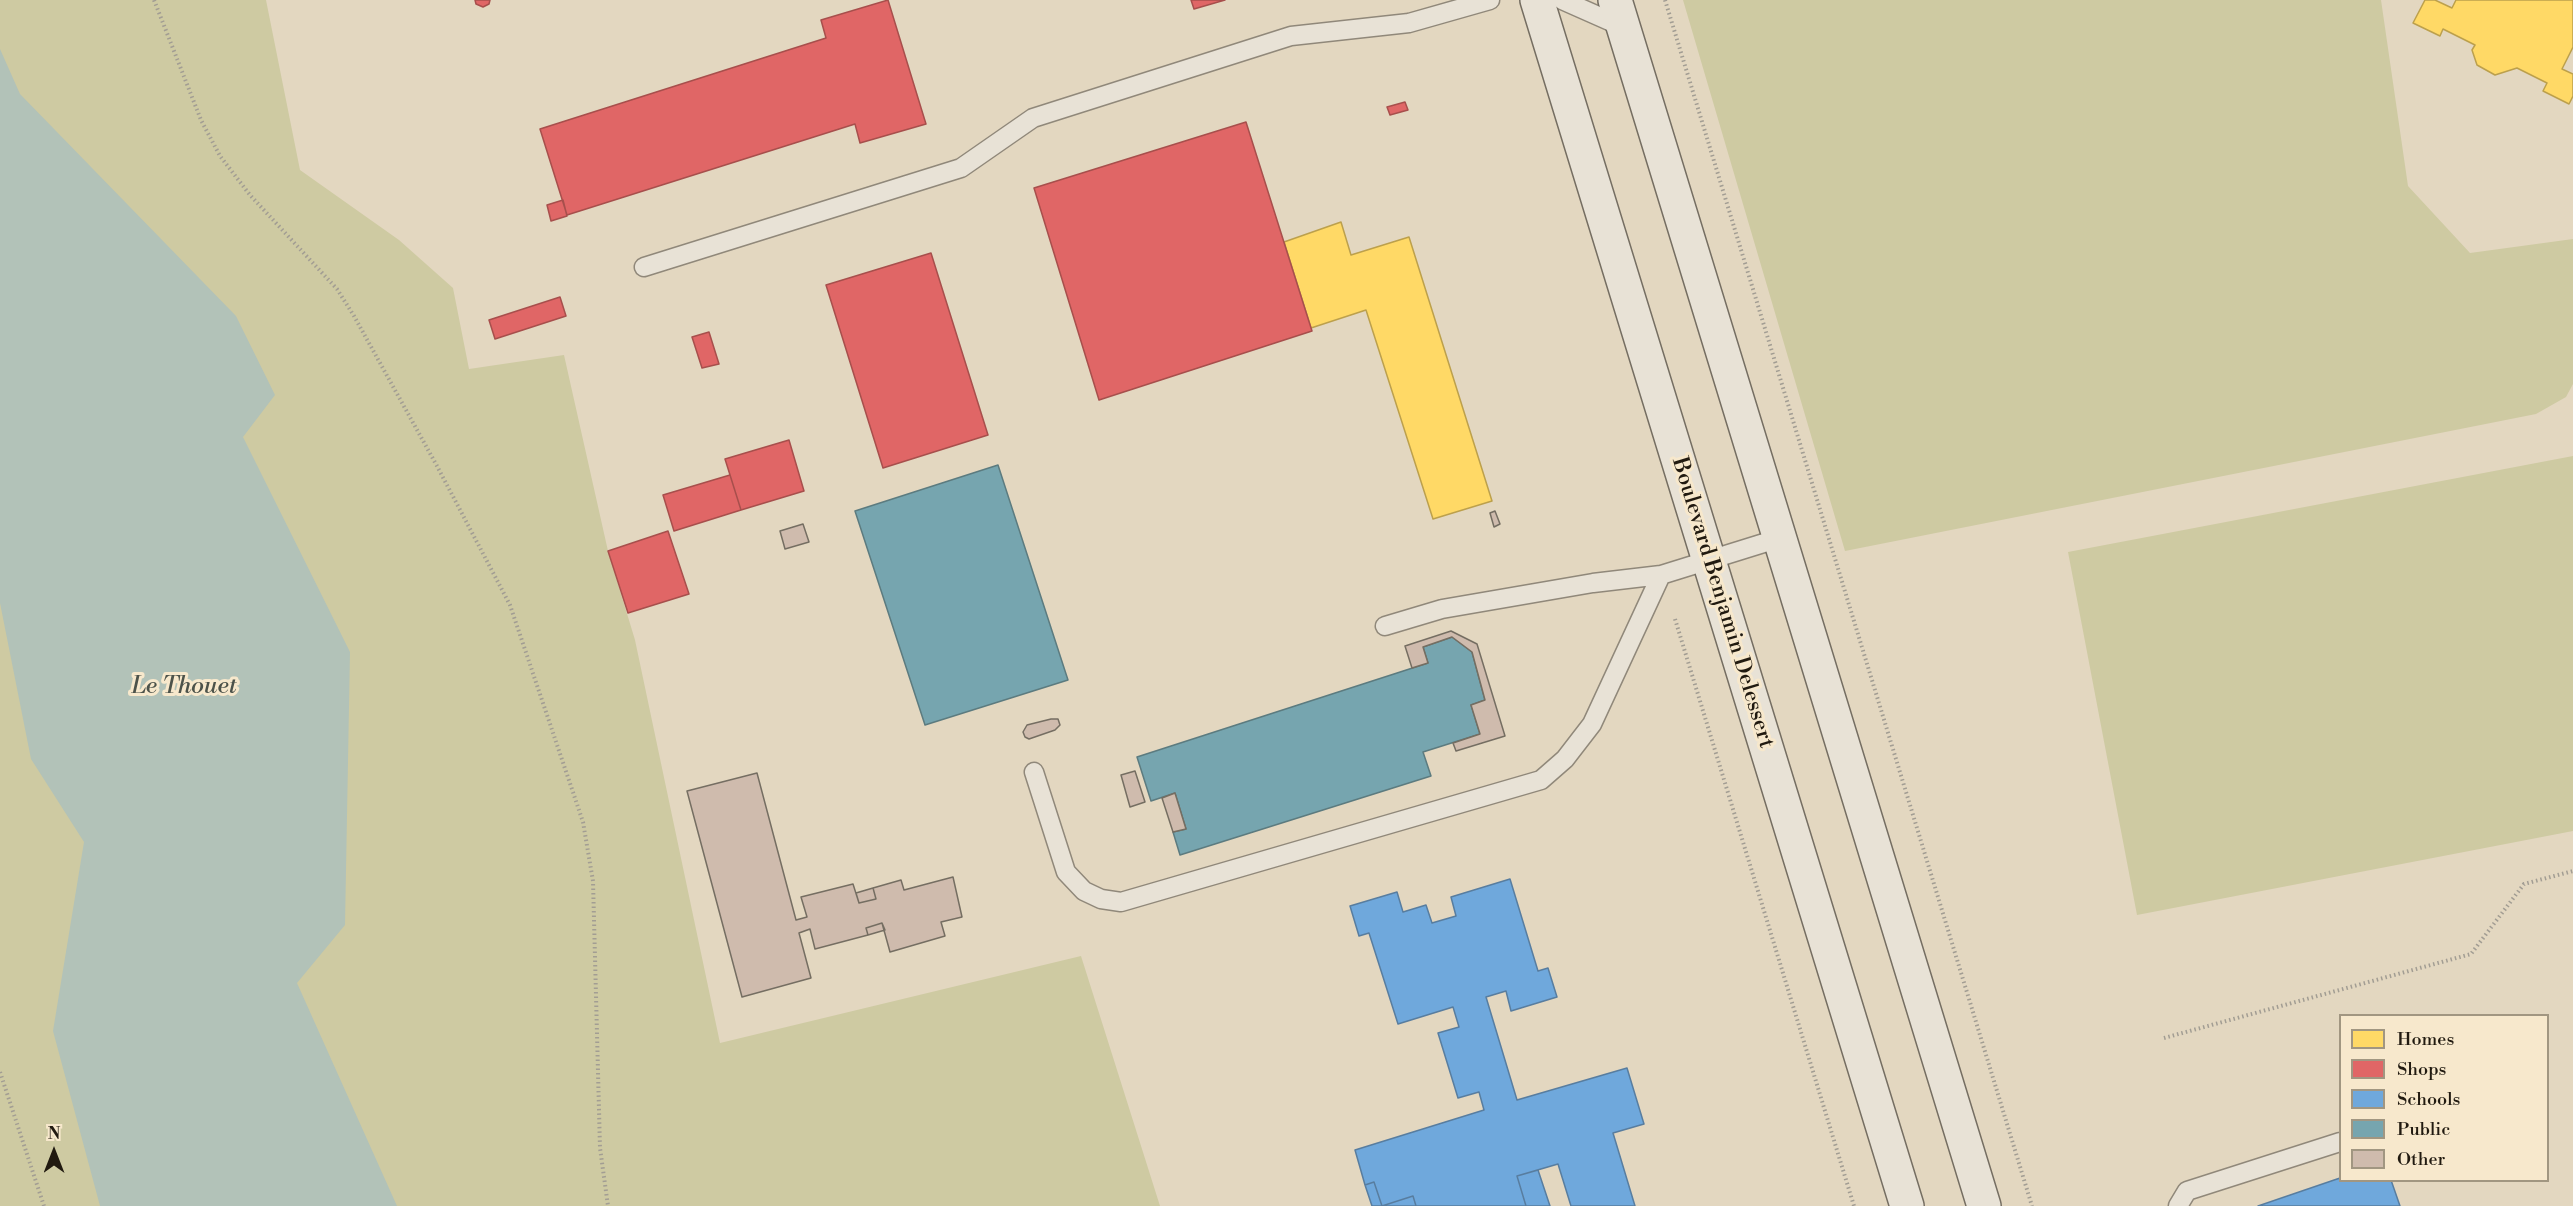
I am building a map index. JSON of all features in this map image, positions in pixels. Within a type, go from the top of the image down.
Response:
[{"type":"main road","name":"Boulevard Benjamin Delessert","points":[[1537,0],[1907,1206]]},
{"type":"main road","points":[[1619,13],[1984,1206]]},
{"type":"lane","points":[[644,267],[961,168],[1033,118],[1291,36],[1409,23],[1490,0]]},
{"type":"lane","points":[[1562,0],[1619,13]]},
{"type":"lane","points":[[1385,626],[1442,609],[1593,583],[1661,575],[1780,538]]},
{"type":"lane","points":[[1034,772],[1066,872],[1084,891],[1101,900],[1120,902],[1541,780],[1565,759],[1592,724],[1661,575]]},
{"type":"lane","points":[[2178,1206],[2187,1191],[2339,1142]]},
{"type":"path","points":[[154,0],[201,120],[220,156],[250,195],[337,289],[437,466],[510,605],[584,822],[593,881],[600,1148],[608,1206]]},
{"type":"path","points":[[1665,0],[2032,1206]]},
{"type":"path","points":[[1661,575],[1854,1206]]},
{"type":"path","points":[[2164,1038],[2471,954],[2524,884],[2573,871]]},
{"type":"path","points":[[0,1072],[44,1206]]},
{"type":"shaded area","points":[[0,0],[266,0],[300,170],[399,240],[453,288],[469,369],[564,355],[608,551],[635,640],[720,1043],[1081,956],[1160,1206],[0,1206]]},
{"type":"shaded area","points":[[1683,0],[2381,0],[2408,186],[2470,253],[2573,239],[2573,384],[2566,397],[2536,414],[1845,551]]},
{"type":"shaded area","points":[[2573,456],[2573,831],[2137,915],[2068,552]]},
{"type":"water","name":"Le Thouet","points":[[0,49],[20,94],[236,316],[275,395],[243,437],[350,652],[345,925],[297,983],[397,1206],[100,1206],[53,1031],[84,842],[31,759],[0,603]]},
{"type":"building: Homes","points":[[2425,0],[2435,0],[2452,8],[2456,0],[2573,0],[2573,47],[2562,69],[2573,74],[2573,96],[2569,104],[2543,91],[2547,83],[2517,68],[2495,75],[2477,65],[2472,50],[2475,45],[2443,29],[2440,36],[2413,23]]},
{"type":"building: Homes","points":[[1341,222],[1351,255],[1409,237],[1492,501],[1433,519],[1366,310],[1311,328],[1284,242]]},
{"type":"building: Shops","points":[[475,0],[490,0],[489,4],[483,7],[476,4]]},
{"type":"building: Shops","points":[[888,0],[926,124],[860,143],[855,124],[567,215],[540,129],[826,38],[821,20]]},
{"type":"building: Shops","points":[[1191,0],[1225,0],[1194,9]]},
{"type":"building: Shops","points":[[1405,102],[1408,110],[1390,115],[1387,107]]},
{"type":"building: Shops","points":[[1246,122],[1312,331],[1099,400],[1034,188]]},
{"type":"building: Shops","points":[[563,200],[567,216],[551,221],[547,205]]},
{"type":"building: Shops","points":[[931,253],[988,435],[883,468],[826,285]]},
{"type":"building: Shops","points":[[560,297],[566,316],[495,339],[489,320]]},
{"type":"building: Shops","points":[[709,332],[719,364],[702,368],[692,337]]},
{"type":"building: Shops","points":[[789,440],[804,491],[741,510],[725,459]]},
{"type":"building: Shops","points":[[730,475],[741,510],[674,531],[663,495]]},
{"type":"building: Shops","points":[[668,531],[689,594],[628,613],[608,551]]},
{"type":"building: Schools","points":[[1510,879],[1538,971],[1548,968],[1557,997],[1511,1011],[1506,991],[1486,997],[1517,1100],[1627,1068],[1644,1124],[1613,1133],[1635,1206],[1571,1206],[1558,1164],[1517,1176],[1526,1206],[1416,1206],[1413,1196],[1382,1206],[1374,1182],[1365,1185],[1355,1150],[1484,1110],[1479,1092],[1458,1098],[1438,1033],[1459,1027],[1453,1007],[1398,1024],[1369,933],[1359,936],[1350,906],[1397,892],[1403,912],[1426,905],[1432,923],[1456,916],[1451,897]]},
{"type":"building: Schools","points":[[1538,1170],[1550,1206],[1526,1206],[1517,1176]]},
{"type":"building: Schools","points":[[2339,1178],[2339,1182],[2392,1182],[2400,1206],[2258,1206]]},
{"type":"building: Schools","points":[[1374,1182],[1382,1206],[1372,1206],[1365,1185]]},
{"type":"building: Schools","points":[[1413,1196],[1416,1206],[1382,1206]]},
{"type":"building: Public","points":[[998,465],[1068,680],[925,725],[855,511]]},
{"type":"building: Public","points":[[1452,637],[1472,652],[1485,700],[1471,705],[1480,734],[1423,752],[1431,776],[1180,855],[1173,832],[1186,829],[1175,793],[1151,801],[1137,757],[1428,663],[1423,647]]},
{"type":"building: Other","points":[[1495,511],[1500,524],[1494,527],[1490,513]]},
{"type":"building: Other","points":[[803,524],[809,542],[785,549],[780,531]]},
{"type":"building: Other","points":[[1451,631],[1477,644],[1505,736],[1456,751],[1453,743],[1480,734],[1471,705],[1485,700],[1472,652],[1452,637],[1423,647],[1428,663],[1412,668],[1405,646]]},
{"type":"building: Other","points":[[1058,719],[1060,725],[1055,730],[1029,739],[1025,737],[1023,732],[1027,725]]},
{"type":"building: Other","points":[[1135,771],[1145,802],[1130,807],[1121,775]]},
{"type":"building: Other","points":[[757,773],[796,920],[807,917],[801,897],[853,884],[859,903],[876,899],[873,888],[901,880],[904,890],[953,877],[962,917],[941,922],[945,936],[890,952],[882,923],[866,928],[868,935],[815,949],[810,929],[799,933],[811,978],[742,997],[687,791]]},
{"type":"building: Other","points":[[1175,793],[1186,829],[1173,832],[1162,798]]},
{"type":"building: Other","points":[[873,888],[876,899],[859,903],[856,893]]},
{"type":"building: Other","points":[[882,923],[885,930],[868,935],[866,928]]}]
